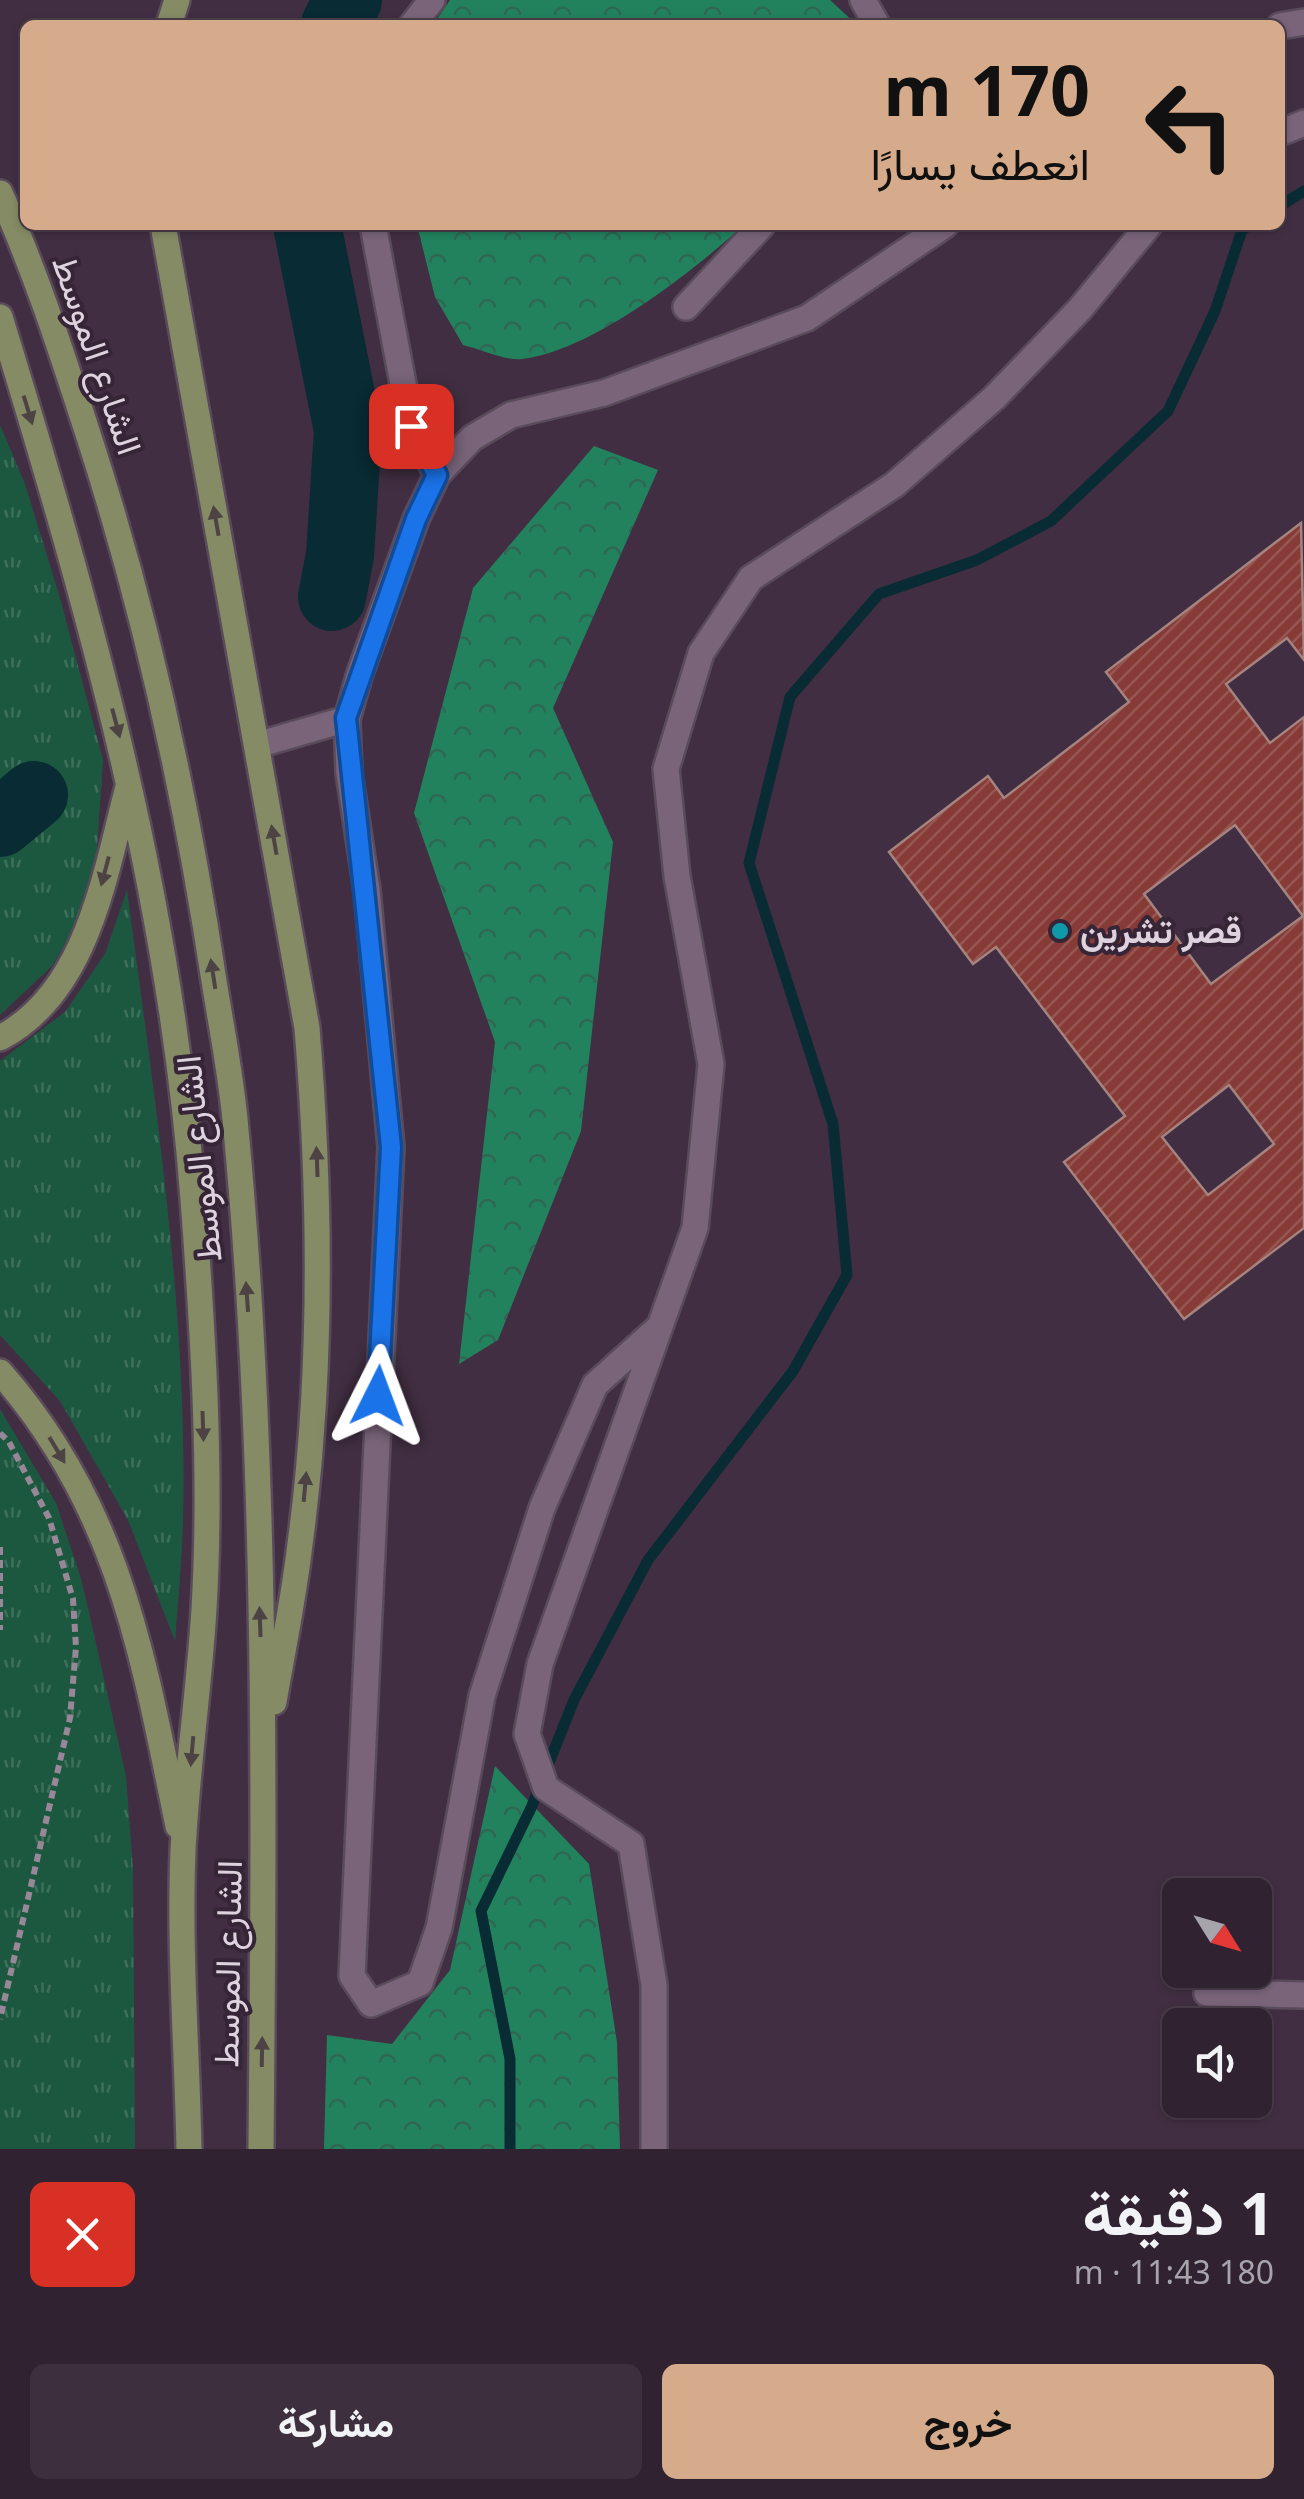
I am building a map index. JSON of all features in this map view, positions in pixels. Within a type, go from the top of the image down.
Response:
[{"type":"main road","name":"الشارع الموسط","points":[[0,193],[43,296],[115,518],[159,674],[197,867],[236,1126],[251,1352],[265,1756],[262,2149]]},
{"type":"main road","points":[[164,230],[307,1028],[318,1162],[315,1360],[300,1543],[265,1756]]},
{"type":"main road","name":"الشارع الموسط","points":[[0,317],[70,546],[130,777],[171,990],[193,1199],[204,1434],[204,1605],[183,1853],[189,2149]]},
{"type":"main road","points":[[0,1038],[13,1031],[63,979],[95,910],[130,777]]},
{"type":"main road","points":[[0,1372],[32,1408],[84,1494],[128,1598],[183,1853]]},
{"type":"lane","points":[[416,20],[432,0]]},
{"type":"lane","points":[[375,230],[411,426],[437,475]]},
{"type":"lane","points":[[686,306],[757,230]]},
{"type":"lane","points":[[656,1330],[595,1385],[542,1508],[482,1696],[440,1928],[420,1983],[371,2004],[352,1976],[391,1147],[346,718],[410,536],[437,475],[472,438],[511,415],[604,394],[807,318],[938,230]]},
{"type":"lane","points":[[654,2149],[654,1986],[631,1844],[546,1788],[527,1734],[540,1664],[695,1228],[711,1064],[676,876],[666,769],[701,653],[751,578],[894,485],[994,398],[1080,309],[1145,230]]},
{"type":"lane","points":[[257,744],[346,718]]},
{"type":"lane","points":[[1207,1993],[1304,1995]]},
{"type":"path","points":[[0,1434],[10,1442],[50,1518],[73,1599],[76,1647],[70,1718],[0,2019]]},
{"type":"path","points":[[0,1548],[0,1630]]},
{"type":"green space","points":[[450,0],[830,0],[852,20],[436,20]]},
{"type":"green space","points":[[418,230],[738,230],[640,307],[550,353],[515,359],[463,345],[435,297]]},
{"type":"green space","points":[[0,425],[25,484],[103,760],[95,879],[81,919],[52,966],[0,1015]]},
{"type":"green space","points":[[594,446],[658,470],[553,708],[613,842],[581,1131],[498,1340],[459,1364],[495,1042],[414,813],[473,588]]},
{"type":"green space","points":[[127,890],[175,1283],[183,1519],[175,1641],[128,1520],[60,1401],[0,1335],[0,1061],[65,1012],[105,954]]},
{"type":"green space","points":[[0,1409],[56,1503],[82,1582],[126,1776],[133,1869],[135,2149],[0,2149]]},
{"type":"green space","points":[[495,1766],[589,1864],[617,2042],[620,2149],[324,2149],[327,2035],[392,2044],[450,1970]]},
{"type":"building","name":"قصر تشرين","points":[[1301,523],[1304,660],[1287,638],[1226,684],[1270,743],[1304,717],[1304,1228],[1184,1319],[1064,1162],[1125,1116],[996,947],[973,964],[889,852],[988,776],[1004,798],[1129,702],[1106,672]],"holes":[[[1235,825],[1303,916],[1211,984],[1144,894]],[[1229,1085],[1274,1144],[1208,1195],[1162,1137]]]},
{"type":"waterway","points":[[338,20],[348,0]]},
{"type":"waterway","points":[[1285,203],[1304,191]]},
{"type":"waterway","points":[[308,230],[348,430],[340,555],[332,597]]},
{"type":"waterway","points":[[510,2149],[510,2059],[481,1911],[531,1808],[574,1700],[648,1560],[793,1371],[847,1275],[833,1124],[749,863],[790,697],[879,594],[977,560],[1051,521],[1168,411],[1215,311],[1242,230]]},
{"type":"waterway","points":[[0,823],[34,795]]},
{"type":"place","name":"قصر تشرين","points":[[1060,931]]},
{"type":"route","points":[[378,1396],[391,1147],[346,718],[416,519],[437,475],[411,426]]}]
